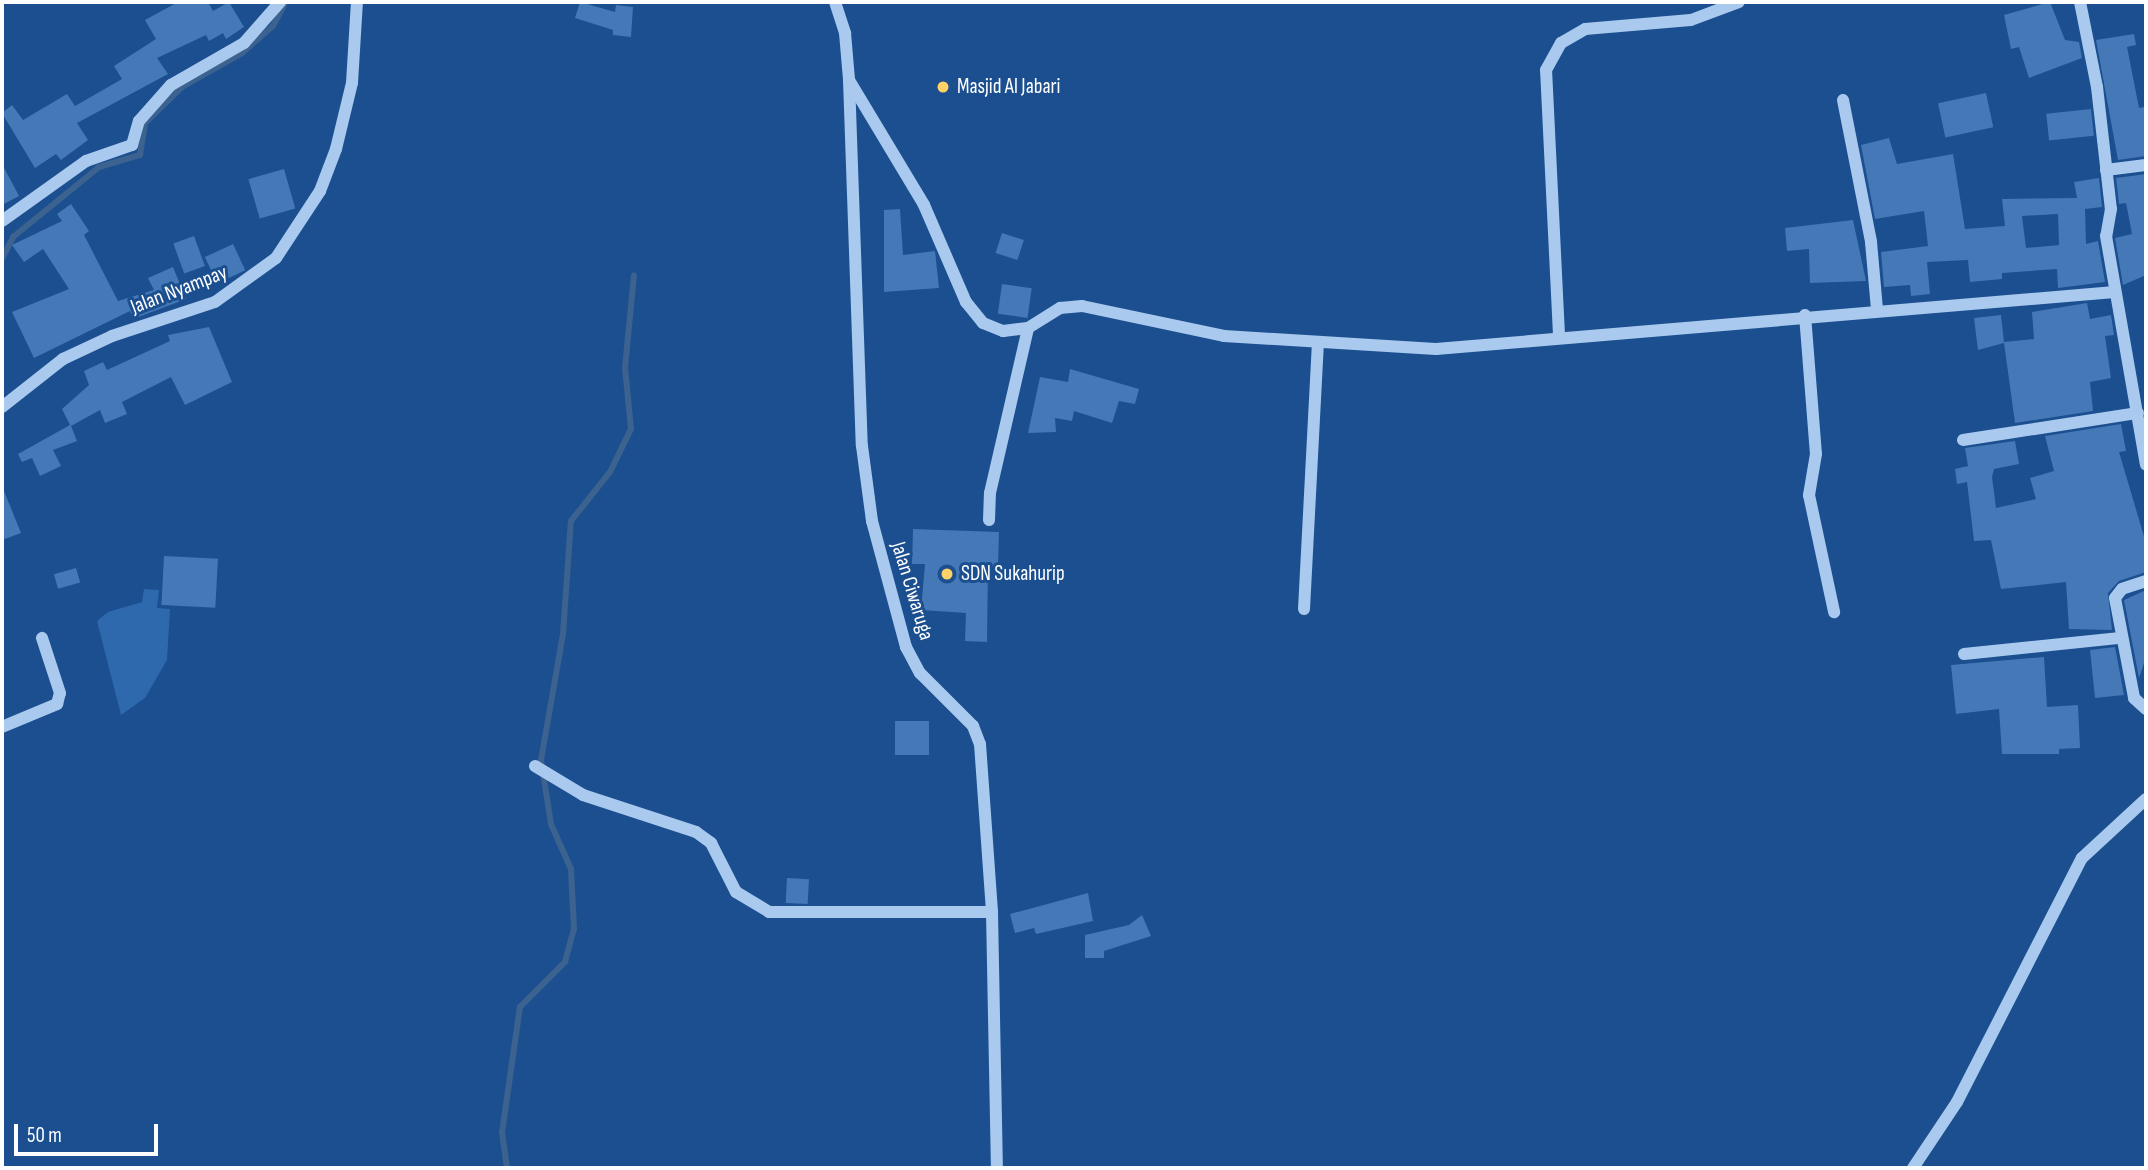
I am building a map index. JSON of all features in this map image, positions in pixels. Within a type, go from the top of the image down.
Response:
[{"type":"street","points":[[2,221],[86,161],[132,145],[139,121],[171,85],[244,43],[280,2]]},
{"type":"street","name":"Jalan Nyampay","points":[[2,407],[63,359],[215,302],[276,258],[320,191],[336,149],[352,83],[357,2]]},
{"type":"street","name":"Jalan Ciwaruga","points":[[835,2],[845,33],[849,80],[862,446],[872,521],[906,647],[920,673],[973,726],[980,744],[992,912],[997,1168]]},
{"type":"street","points":[[1559,335],[1546,70],[1561,43],[1585,29],[1691,20],[1739,2]]},
{"type":"street","points":[[2080,2],[2111,213],[2106,236],[2146,465]]},
{"type":"street","points":[[849,80],[924,205],[965,302],[984,323],[1003,331],[1028,328],[1060,308],[1082,306],[1224,336],[1318,345],[1436,349],[1559,335],[2115,292]]},
{"type":"street","points":[[1843,100],[1877,309]]},
{"type":"street","points":[[2106,170],[2146,165]]},
{"type":"street","points":[[1805,315],[1816,435],[1809,495],[1834,612]]},
{"type":"street","points":[[989,520],[990,493],[1028,328]]},
{"type":"street","points":[[1304,609],[1318,345]]},
{"type":"street","points":[[1963,440],[2137,413]]},
{"type":"street","points":[[2146,581],[2117,592],[2120,638],[2134,698],[2146,709]]},
{"type":"street","points":[[2,727],[57,704],[60,693],[42,638]]},
{"type":"street","points":[[1964,654],[2120,638]]},
{"type":"street","points":[[535,766],[583,795],[696,832],[711,843],[736,892],[769,912],[992,912]]},
{"type":"street","points":[[1913,1168],[1957,1102],[2082,858],[2146,799]]},
{"type":"shaded area","points":[[144,589],[159,590],[157,608],[170,609],[167,660],[145,698],[121,715],[97,621],[108,612],[142,602]]},
{"type":"building","points":[[178,2],[208,2],[213,11],[229,2],[244,27],[226,39],[223,33],[209,41],[206,35],[157,58],[168,74],[77,123],[88,140],[61,160],[56,154],[35,168],[2,113],[12,105],[23,120],[67,94],[75,106],[122,79],[114,66],[156,39],[145,20]]},
{"type":"building","points":[[580,2],[615,12],[616,5],[633,7],[631,37],[613,35],[613,30],[575,18]]},
{"type":"building","points":[[2050,2],[2065,40],[2079,42],[2082,58],[2029,78],[2019,47],[2011,49],[2004,15]]},
{"type":"building","points":[[2134,34],[2136,45],[2127,47],[2139,108],[2144,107],[2146,156],[2118,160],[2096,40]]},
{"type":"building","points":[[1986,93],[1993,127],[1945,137],[1938,103]]},
{"type":"building","points":[[2091,109],[2094,136],[2049,141],[2046,114]]},
{"type":"building","points":[[1889,138],[1897,164],[1953,154],[1965,229],[2005,226],[2002,199],[2077,198],[2074,182],[2099,178],[2102,207],[2085,209],[2086,244],[2098,241],[2105,282],[2058,288],[2057,269],[2002,273],[2002,279],[1970,282],[1968,260],[1927,262],[1930,294],[1911,296],[1910,285],[1884,287],[1881,252],[1928,246],[1924,211],[1875,219],[1861,145]],"holes":[[[2058,214],[2059,245],[2026,248],[2022,216]]]},
{"type":"building","points":[[2,164],[19,196],[2,205]]},
{"type":"building","points":[[284,169],[295,208],[260,219],[248,179]]},
{"type":"building","points":[[2146,174],[2146,275],[2123,285],[2115,238],[2132,234],[2126,203],[2119,204],[2116,178]]},
{"type":"building","points":[[71,204],[89,231],[84,235],[118,301],[154,290],[148,278],[173,267],[186,299],[133,319],[130,311],[34,358],[12,312],[69,289],[43,249],[24,262],[12,245],[62,221],[57,214]]},
{"type":"building","points":[[900,209],[903,255],[935,251],[939,288],[884,292],[884,210]]},
{"type":"building","points":[[1853,220],[1866,281],[1810,283],[1809,249],[1787,251],[1785,228]]},
{"type":"building","points":[[1002,233],[1024,240],[1017,260],[996,253]]},
{"type":"building","points":[[194,236],[205,266],[184,274],[173,244]]},
{"type":"building","points":[[233,244],[245,270],[217,283],[205,257]]},
{"type":"building","points":[[1002,284],[1032,288],[1028,318],[998,314]]},
{"type":"building","points":[[2087,303],[2090,319],[2111,315],[2114,335],[2105,336],[2111,378],[2090,382],[2093,411],[2015,423],[2004,343],[1978,350],[1974,318],[2001,315],[2004,342],[2034,339],[2032,312]]},
{"type":"building","points":[[209,327],[232,382],[185,405],[171,377],[122,402],[127,414],[105,423],[100,410],[71,426],[77,441],[53,450],[61,466],[40,476],[32,458],[22,462],[18,454],[70,425],[62,409],[89,385],[84,371],[103,362],[107,370],[170,341],[168,335]]},
{"type":"building","points":[[1070,369],[1139,389],[1135,404],[1119,401],[1112,423],[1074,411],[1072,421],[1055,418],[1056,432],[1028,433],[1040,377],[1068,382]]},
{"type":"building","points":[[2121,424],[2126,451],[2119,452],[2146,543],[2146,572],[2119,581],[2108,593],[2112,630],[2069,629],[2066,582],[2001,589],[1991,540],[1974,541],[1967,482],[1957,484],[1955,469],[1968,466],[1965,448],[2015,441],[2019,464],[1994,469],[1992,477],[1996,508],[2036,499],[2030,478],[2054,471],[2045,436]]},
{"type":"building","points":[[2,486],[21,533],[2,540]]},
{"type":"building","points":[[913,529],[999,532],[998,567],[988,566],[987,642],[965,641],[966,613],[921,610],[925,564],[912,564]]},
{"type":"building","points":[[164,556],[218,559],[215,608],[161,605]]},
{"type":"building","points":[[76,568],[80,582],[58,589],[54,574]]},
{"type":"building","points":[[2146,590],[2146,657],[2139,678],[2124,600]]},
{"type":"building","points":[[2115,647],[2124,695],[2095,698],[2090,650]]},
{"type":"building","points":[[2044,657],[2047,707],[2078,705],[2080,748],[2059,749],[2059,754],[2002,754],[1999,709],[1956,714],[1951,665]]},
{"type":"building","points":[[895,721],[929,721],[929,755],[895,755]]},
{"type":"building","points":[[787,878],[809,879],[808,904],[786,903]]},
{"type":"building","points":[[1088,893],[1093,921],[1036,934],[1034,928],[1015,933],[1010,914]]},
{"type":"building","points":[[1142,915],[1151,936],[1104,951],[1104,958],[1085,958],[1085,935],[1129,925]]},
{"type":"waterway","points":[[2,259],[13,237],[99,167],[140,155],[145,123],[182,87],[242,53],[273,26],[286,2]]},
{"type":"waterway","points":[[507,1168],[502,1133],[520,1007],[565,962],[574,929],[571,869],[551,824],[541,760],[563,634],[571,521],[610,472],[631,429],[625,368],[634,275]]},
{"type":"place","name":"Masjid Al Jabari","points":[[943,87]]},
{"type":"place","name":"SDN Sukahurip","points":[[947,574]]}]
